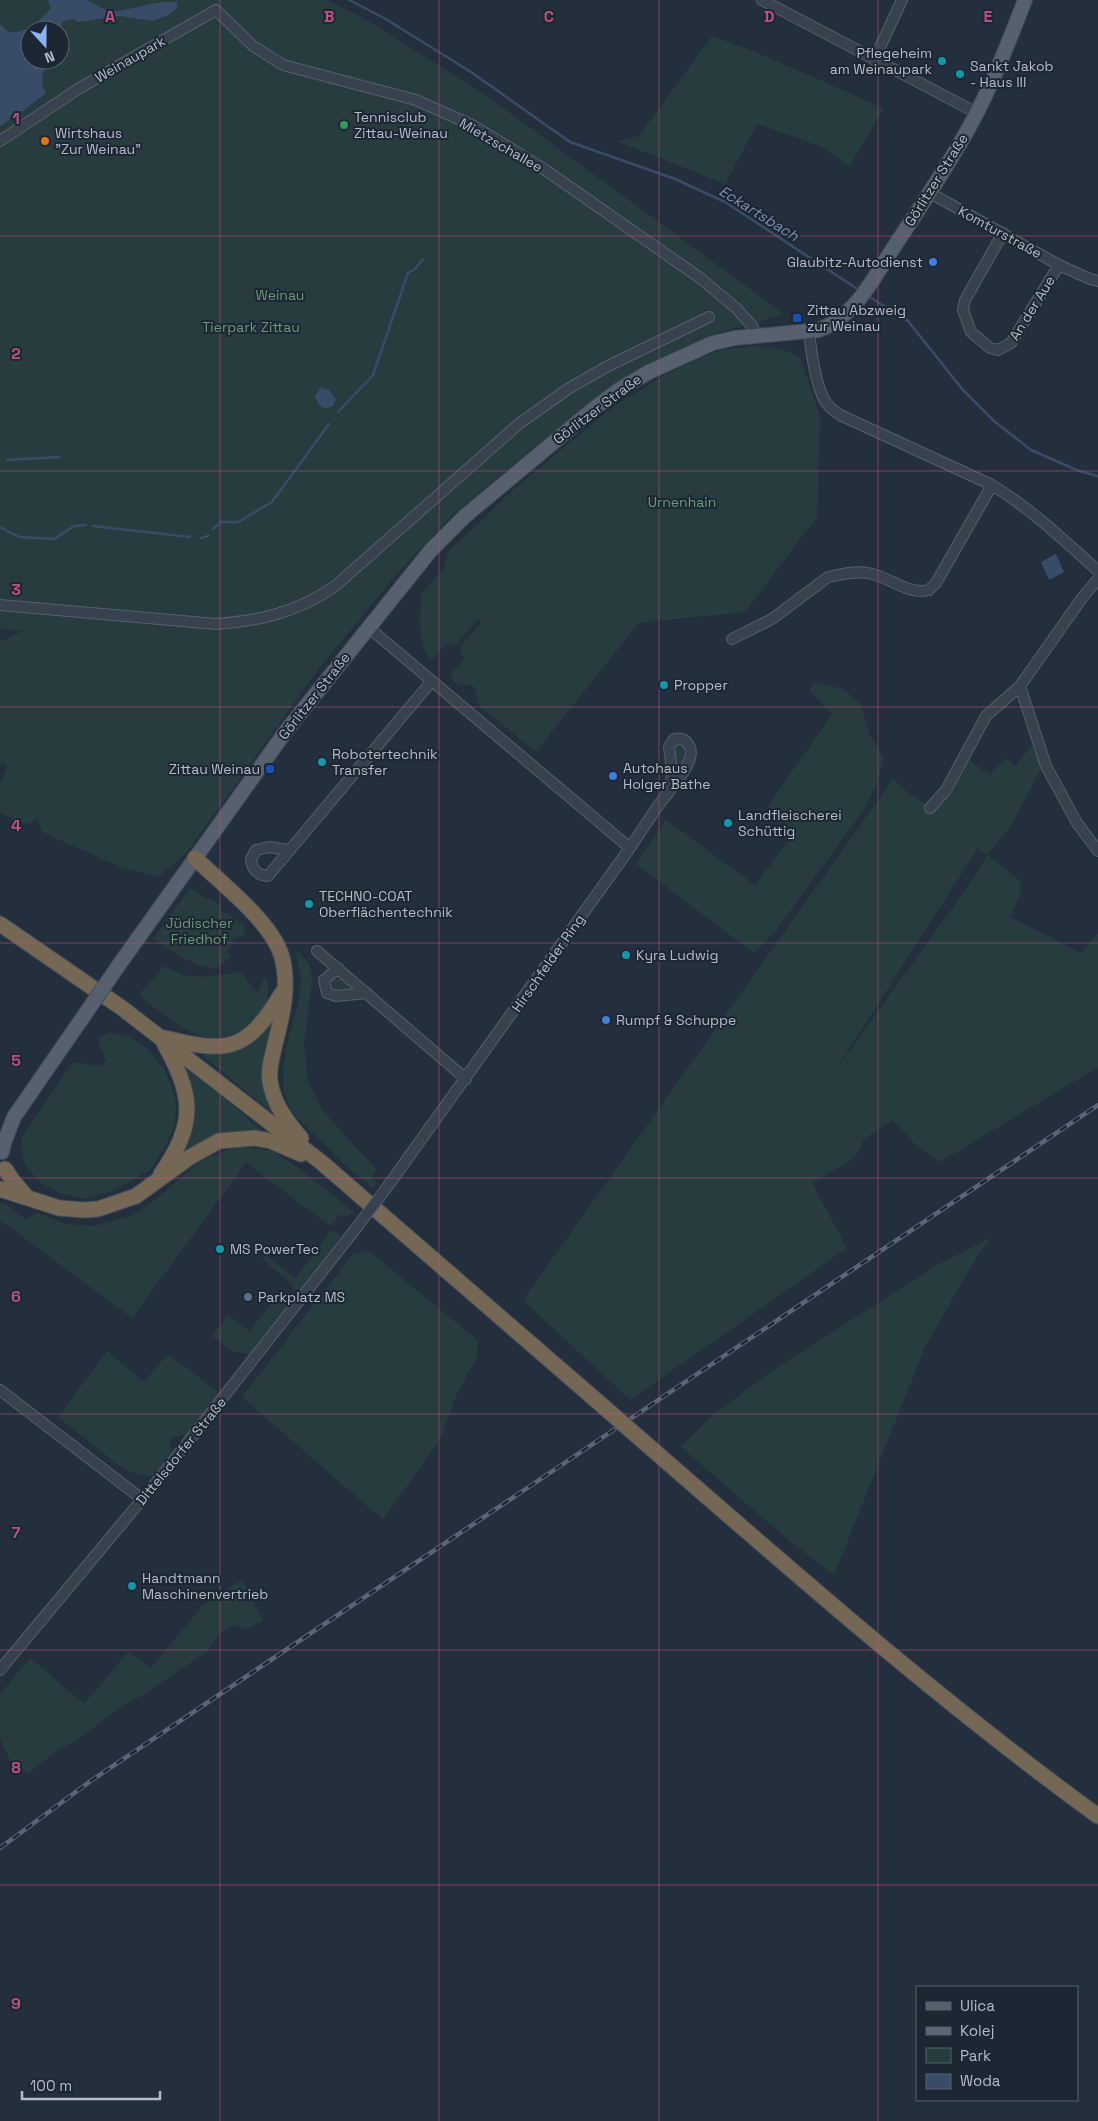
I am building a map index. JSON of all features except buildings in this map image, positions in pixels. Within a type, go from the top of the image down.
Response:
[{"type":"highway","points":[[195,858],[266,928],[281,954],[285,974],[284,1002],[271,1061],[270,1080],[274,1099],[286,1120],[321,1162]]},
{"type":"highway","points":[[0,924],[114,1002],[321,1162],[929,1687],[1045,1778],[1098,1816]]},
{"type":"highway","points":[[160,1037],[196,1046],[221,1047],[241,1042],[258,1029],[284,990]]},
{"type":"highway","points":[[154,1184],[172,1158],[187,1116],[186,1098],[179,1071],[160,1037]]},
{"type":"highway","points":[[0,1188],[59,1208],[84,1210],[112,1206],[136,1196],[200,1150],[219,1142],[244,1138],[271,1141],[321,1162]]},
{"type":"highway","points":[[3,1175],[10,1177],[26,1196]]},
{"type":"main road","name":"Görlitzer Straße","points":[[14,1117],[121,962],[286,731],[431,550],[465,516],[602,403],[649,372],[702,346],[755,336],[809,332],[830,326],[837,322],[854,304],[872,281],[930,193],[977,113],[1025,0]]},
{"type":"main road","points":[[0,1129],[14,1117]]},
{"type":"main road","points":[[3,1175],[5,1159],[1,1151],[14,1117]]},
{"type":"street","points":[[762,0],[977,113]]},
{"type":"street","points":[[874,60],[902,0]]},
{"type":"street","name":"Weinaupark","points":[[0,141],[78,89],[216,10]]},
{"type":"street","name":"Mietzschallee","points":[[216,10],[253,46],[283,65],[416,100],[474,126],[544,170],[700,278],[742,314],[753,327],[755,336]]},
{"type":"street","name":"Komturstraße","points":[[930,193],[1059,264],[1098,281]]},
{"type":"street","name":"An der Aue","points":[[1003,233],[965,300],[963,310],[971,332],[990,348],[998,350],[1011,343],[1059,264]]},
{"type":"street","points":[[0,605],[216,624],[249,622],[284,614],[316,600],[334,587],[520,423],[568,389],[606,367],[708,316]]},
{"type":"street","points":[[809,332],[821,393],[827,404],[840,415],[992,485],[1012,497],[1051,528],[1098,571]]},
{"type":"street","points":[[732,639],[772,619],[828,577],[839,574],[870,573],[915,591],[929,590],[936,582],[992,485]]},
{"type":"street","points":[[930,808],[946,790],[986,716],[1020,686],[1098,578]]},
{"type":"street","points":[[368,628],[630,848]]},
{"type":"street","points":[[289,850],[431,682]]},
{"type":"street","points":[[1020,686],[1046,766],[1077,823],[1098,851]]},
{"type":"street","name":"Hirschfelder Ring","points":[[384,1190],[466,1079],[671,788]]},
{"type":"street","points":[[318,951],[466,1079]]},
{"type":"street","points":[[338,968],[324,980],[326,993],[336,996],[367,993]]},
{"type":"street","name":"Dittelsdorfer Straße","points":[[0,1670],[142,1499],[248,1367],[384,1190]]},
{"type":"street","points":[[0,1390],[142,1499]]},
{"type":"green space","name":"Weinau","points":[[0,0],[327,0],[362,17],[487,96],[784,314],[717,333],[671,354],[615,386],[532,449],[452,515],[395,576],[314,675],[190,848],[178,861],[158,877],[118,866],[42,832],[37,820],[26,824],[0,813],[0,784],[7,766],[2,763],[0,767],[0,642],[23,631],[0,629]]},
{"type":"green space","points":[[712,36],[753,51],[884,108],[850,166],[820,146],[757,124],[725,184],[617,141],[639,136]]},
{"type":"green space","name":"Urnenhain","points":[[754,346],[783,350],[800,357],[820,416],[817,517],[745,612],[639,623],[536,752],[479,705],[474,686],[455,683],[450,675],[465,658],[460,653],[461,646],[482,622],[478,619],[455,645],[447,643],[432,660],[427,654],[421,638],[421,594],[445,566],[447,553],[514,489],[613,407],[666,374],[707,355],[726,349]]},
{"type":"green space","points":[[814,682],[843,689],[861,704],[870,735],[884,759],[876,784],[865,808],[775,932],[754,953],[636,864],[666,820],[755,885],[795,832],[768,806],[832,714],[809,691]]},
{"type":"green space","points":[[1034,742],[1043,765],[1011,826],[987,855],[1019,880],[1021,892],[1010,917],[1081,953],[1098,933],[1098,1067],[940,1162],[916,1145],[892,1120],[864,1139],[855,1158],[812,1183],[847,1248],[630,1400],[523,1300],[893,779],[906,791],[933,810],[945,798],[953,786],[966,758],[990,775],[1006,758],[1016,766]],"holes":[[[978,848],[987,855],[975,876],[831,1077]]]},
{"type":"green space","points":[[677,743],[682,743],[685,747],[682,766],[678,771],[676,769],[674,747]]},
{"type":"green space","name":"Jüdischer Friedhof","points":[[190,888],[206,899],[221,905],[219,909],[244,925],[245,935],[234,939],[227,952],[232,957],[216,968],[191,962],[153,939]]},
{"type":"green space","points":[[295,949],[309,963],[312,980],[304,1045],[308,1082],[323,1111],[377,1170],[371,1178],[377,1183],[373,1188],[345,1165],[291,1111],[283,1089],[283,1069],[287,1043],[297,1009],[301,978]]},
{"type":"green space","points":[[164,966],[182,975],[201,977],[241,972],[258,992],[265,976],[268,991],[265,1007],[243,1029],[228,1036],[214,1038],[200,1035],[186,1029],[143,999],[140,993]]},
{"type":"green space","points":[[338,978],[349,986],[346,990],[333,990],[330,981]]},
{"type":"green space","points":[[276,1017],[272,1109],[270,1111],[202,1055],[249,1044],[263,1033]]},
{"type":"green space","points":[[109,1032],[128,1036],[147,1048],[165,1071],[172,1087],[176,1105],[175,1124],[165,1147],[150,1170],[113,1191],[84,1199],[63,1194],[42,1184],[25,1165],[21,1148],[22,1137],[73,1062],[100,1066],[107,1060],[98,1044],[99,1038]]},
{"type":"green space","points":[[182,1066],[227,1100],[264,1133],[241,1131],[220,1135],[210,1138],[182,1156]]},
{"type":"green space","points":[[243,1147],[271,1150],[297,1167],[354,1212],[347,1217],[340,1214],[330,1226],[246,1163],[132,1318],[0,1220],[0,1204],[4,1203],[25,1219],[38,1213],[65,1224],[95,1226],[133,1215],[158,1198],[200,1161],[225,1151]]},
{"type":"green space","points":[[332,1230],[341,1236],[302,1289],[293,1289],[292,1284],[262,1259],[265,1255],[296,1278]]},
{"type":"green space","points":[[992,1237],[977,1256],[925,1347],[834,1575],[791,1542],[681,1447],[708,1419],[773,1370],[939,1264]]},
{"type":"green space","points":[[369,1251],[477,1340],[478,1355],[456,1396],[441,1438],[383,1520],[242,1397],[353,1254]]},
{"type":"green space","points":[[278,1295],[287,1308],[252,1354],[234,1352],[212,1336],[228,1315],[249,1331]]},
{"type":"green space","points":[[107,1351],[144,1382],[168,1354],[220,1393],[187,1435],[172,1437],[169,1441],[171,1453],[155,1477],[126,1471],[58,1417]]},
{"type":"green space","points":[[242,1580],[264,1621],[245,1629],[234,1625],[221,1632],[206,1652],[140,1697],[129,1701],[77,1740],[57,1751],[28,1773],[11,1762],[0,1739],[0,1694],[30,1658],[84,1704],[129,1651],[151,1668],[203,1605]]},
{"type":"water","points":[[48,0],[87,0],[112,11],[154,3],[177,2],[177,8],[168,15],[152,21],[120,16],[79,22],[72,19],[39,20],[51,8]]},
{"type":"water","points":[[0,24],[8,32],[20,31],[20,70],[44,70],[42,81],[46,93],[19,114],[10,116],[9,120],[0,126]]},
{"type":"water","points":[[320,388],[329,390],[336,399],[333,406],[325,409],[320,406],[315,397]]},
{"type":"water","points":[[1056,554],[1064,572],[1049,580],[1041,562]]},
{"type":"waterway","name":"Eckartsbach","points":[[349,0],[384,18],[471,72],[570,142],[675,179],[725,202],[859,290]]},
{"type":"waterway","points":[[338,412],[373,375],[408,273],[415,269],[423,259]]},
{"type":"waterway","name":"Eckartsbach","points":[[868,296],[908,321],[963,390],[994,421],[1031,450],[1079,471],[1098,476]]},
{"type":"waterway","points":[[213,529],[221,522],[238,522],[272,502],[329,424]]},
{"type":"waterway","points":[[7,460],[60,457]]},
{"type":"waterway","points":[[0,527],[19,537],[54,539],[74,526],[86,525]]},
{"type":"waterway","points":[[93,526],[190,537]]},
{"type":"waterway","points":[[201,538],[208,536]]},
{"type":"railway","points":[[0,1848],[92,1780],[1098,1105]]},
{"type":"place","name":"Pflegeheim am Weinaupark","points":[[942,61]]},
{"type":"place","name":"Sankt Jakob - Haus III","points":[[960,74]]},
{"type":"place","name":"Tennisclub Zittau-Weinau","points":[[344,125]]},
{"type":"place","name":"Wirtshaus \"Zur Weinau\"","points":[[45,141]]},
{"type":"place","name":"Glaubitz-Autodienst","points":[[933,262]]},
{"type":"place","name":"Zittau Abzweig zur Weinau","points":[[797,318]]},
{"type":"place","name":"Propper","points":[[664,685]]},
{"type":"place","name":"Robotertechnik Transfer","points":[[322,762]]},
{"type":"place","name":"Zittau Weinau","points":[[270,769]]},
{"type":"place","name":"Autohaus Holger Bathe","points":[[613,776]]},
{"type":"place","name":"Landfleischerei Schüttig","points":[[728,823]]},
{"type":"place","name":"TECHNO-COAT Oberflächentechnik","points":[[309,904]]},
{"type":"place","name":"Kyra Ludwig","points":[[626,955]]},
{"type":"place","name":"Rumpf & Schuppe","points":[[606,1020]]},
{"type":"place","name":"MS PowerTec","points":[[220,1249]]},
{"type":"place","name":"Parkplatz MS","points":[[248,1297]]},
{"type":"place","name":"Handtmann Maschinenvertrieb","points":[[132,1586]]},
{"type":"park label","name":"Tierpark Zittau","points":[[251,327]]}]
